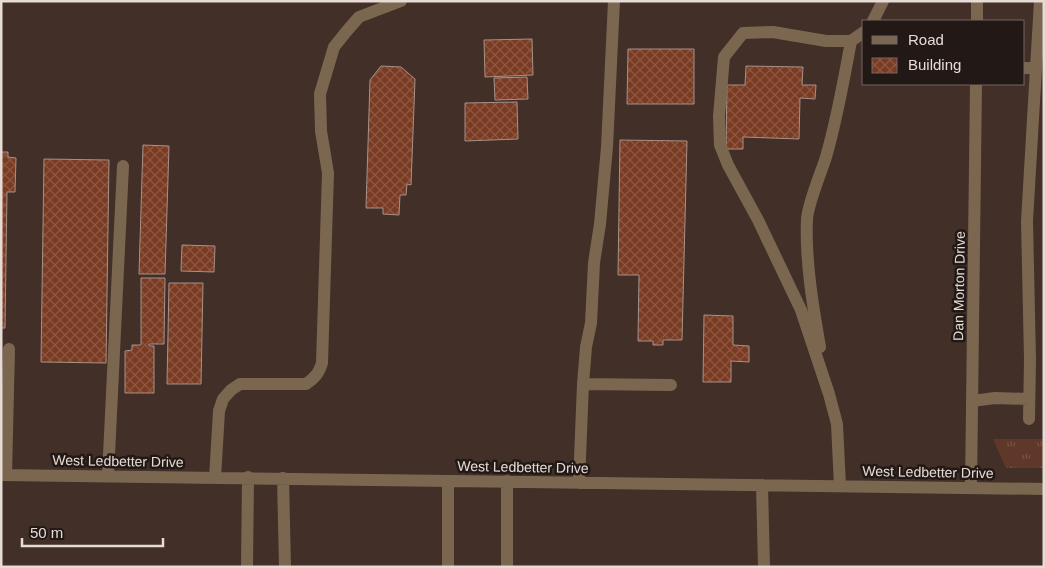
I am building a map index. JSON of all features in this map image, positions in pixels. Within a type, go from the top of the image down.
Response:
[{"type":"street","points":[[215,478],[219,411],[223,399],[231,390],[240,384],[306,384],[320,372],[322,363],[328,173],[321,131],[320,94],[334,47],[346,32],[359,17],[400,1]]},
{"type":"street","points":[[579,483],[586,347],[591,323],[594,263],[600,224],[607,147],[614,1]]},
{"type":"street","points":[[874,20],[883,1]]},
{"type":"street","points":[[977,1],[977,20]]},
{"type":"street","points":[[1029,419],[1030,359],[1027,221],[1030,68],[1040,1]]},
{"type":"street","points":[[840,486],[837,424],[827,387],[801,310],[758,220],[728,165],[720,145],[719,116],[724,57],[743,33],[773,32],[826,41],[851,41],[862,33]]},
{"type":"street","points":[[827,387],[813,306],[807,244],[807,216],[826,156],[841,99],[851,41]]},
{"type":"street","name":"Dan Morton Drive","points":[[971,488],[976,85]]},
{"type":"street","points":[[108,476],[123,166]]},
{"type":"street","points":[[4,475],[9,349]]},
{"type":"street","points":[[583,384],[671,384]]},
{"type":"street","points":[[972,401],[995,398],[1029,399]]},
{"type":"street","name":"West Ledbetter Drive","points":[[4,475],[1044,489]]},
{"type":"street","points":[[247,567],[248,478]]},
{"type":"street","points":[[284,478],[285,567]]},
{"type":"street","points":[[448,481],[448,567]]},
{"type":"street","points":[[507,481],[507,567]]},
{"type":"street","points":[[762,485],[764,567]]},
{"type":"green space","points":[[993,439],[1044,439],[1044,468],[1006,468]]},
{"type":"building","points":[[532,39],[533,75],[485,77],[484,40]]},
{"type":"building","points":[[628,49],[694,49],[694,104],[627,104]]},
{"type":"building","points":[[381,66],[401,67],[415,79],[411,185],[407,184],[406,195],[400,195],[399,215],[383,214],[383,208],[366,208],[370,80]]},
{"type":"building","points":[[746,66],[803,67],[802,85],[816,85],[815,99],[800,98],[799,139],[743,137],[743,149],[726,149],[727,85],[745,85]]},
{"type":"building","points":[[527,77],[528,99],[495,100],[494,78]]},
{"type":"building","points":[[517,102],[518,139],[465,141],[465,103]]},
{"type":"building","points":[[620,140],[687,141],[682,340],[663,340],[663,345],[653,345],[653,341],[638,341],[639,275],[618,275]]},
{"type":"building","points":[[143,145],[169,146],[165,274],[139,274]]},
{"type":"building","points":[[1,152],[8,152],[8,157],[16,158],[15,192],[7,192],[5,328],[1,328]]},
{"type":"building","points":[[44,159],[109,160],[106,363],[41,362]]},
{"type":"building","points":[[182,245],[215,246],[214,272],[181,271]]},
{"type":"building","points":[[141,278],[165,278],[164,344],[149,344],[149,346],[154,346],[154,393],[125,393],[125,351],[132,350],[132,345],[141,345]]},
{"type":"building","points":[[169,283],[203,283],[201,384],[167,384]]},
{"type":"building","points":[[704,315],[733,316],[733,345],[749,346],[749,362],[731,361],[731,382],[703,382]]}]
